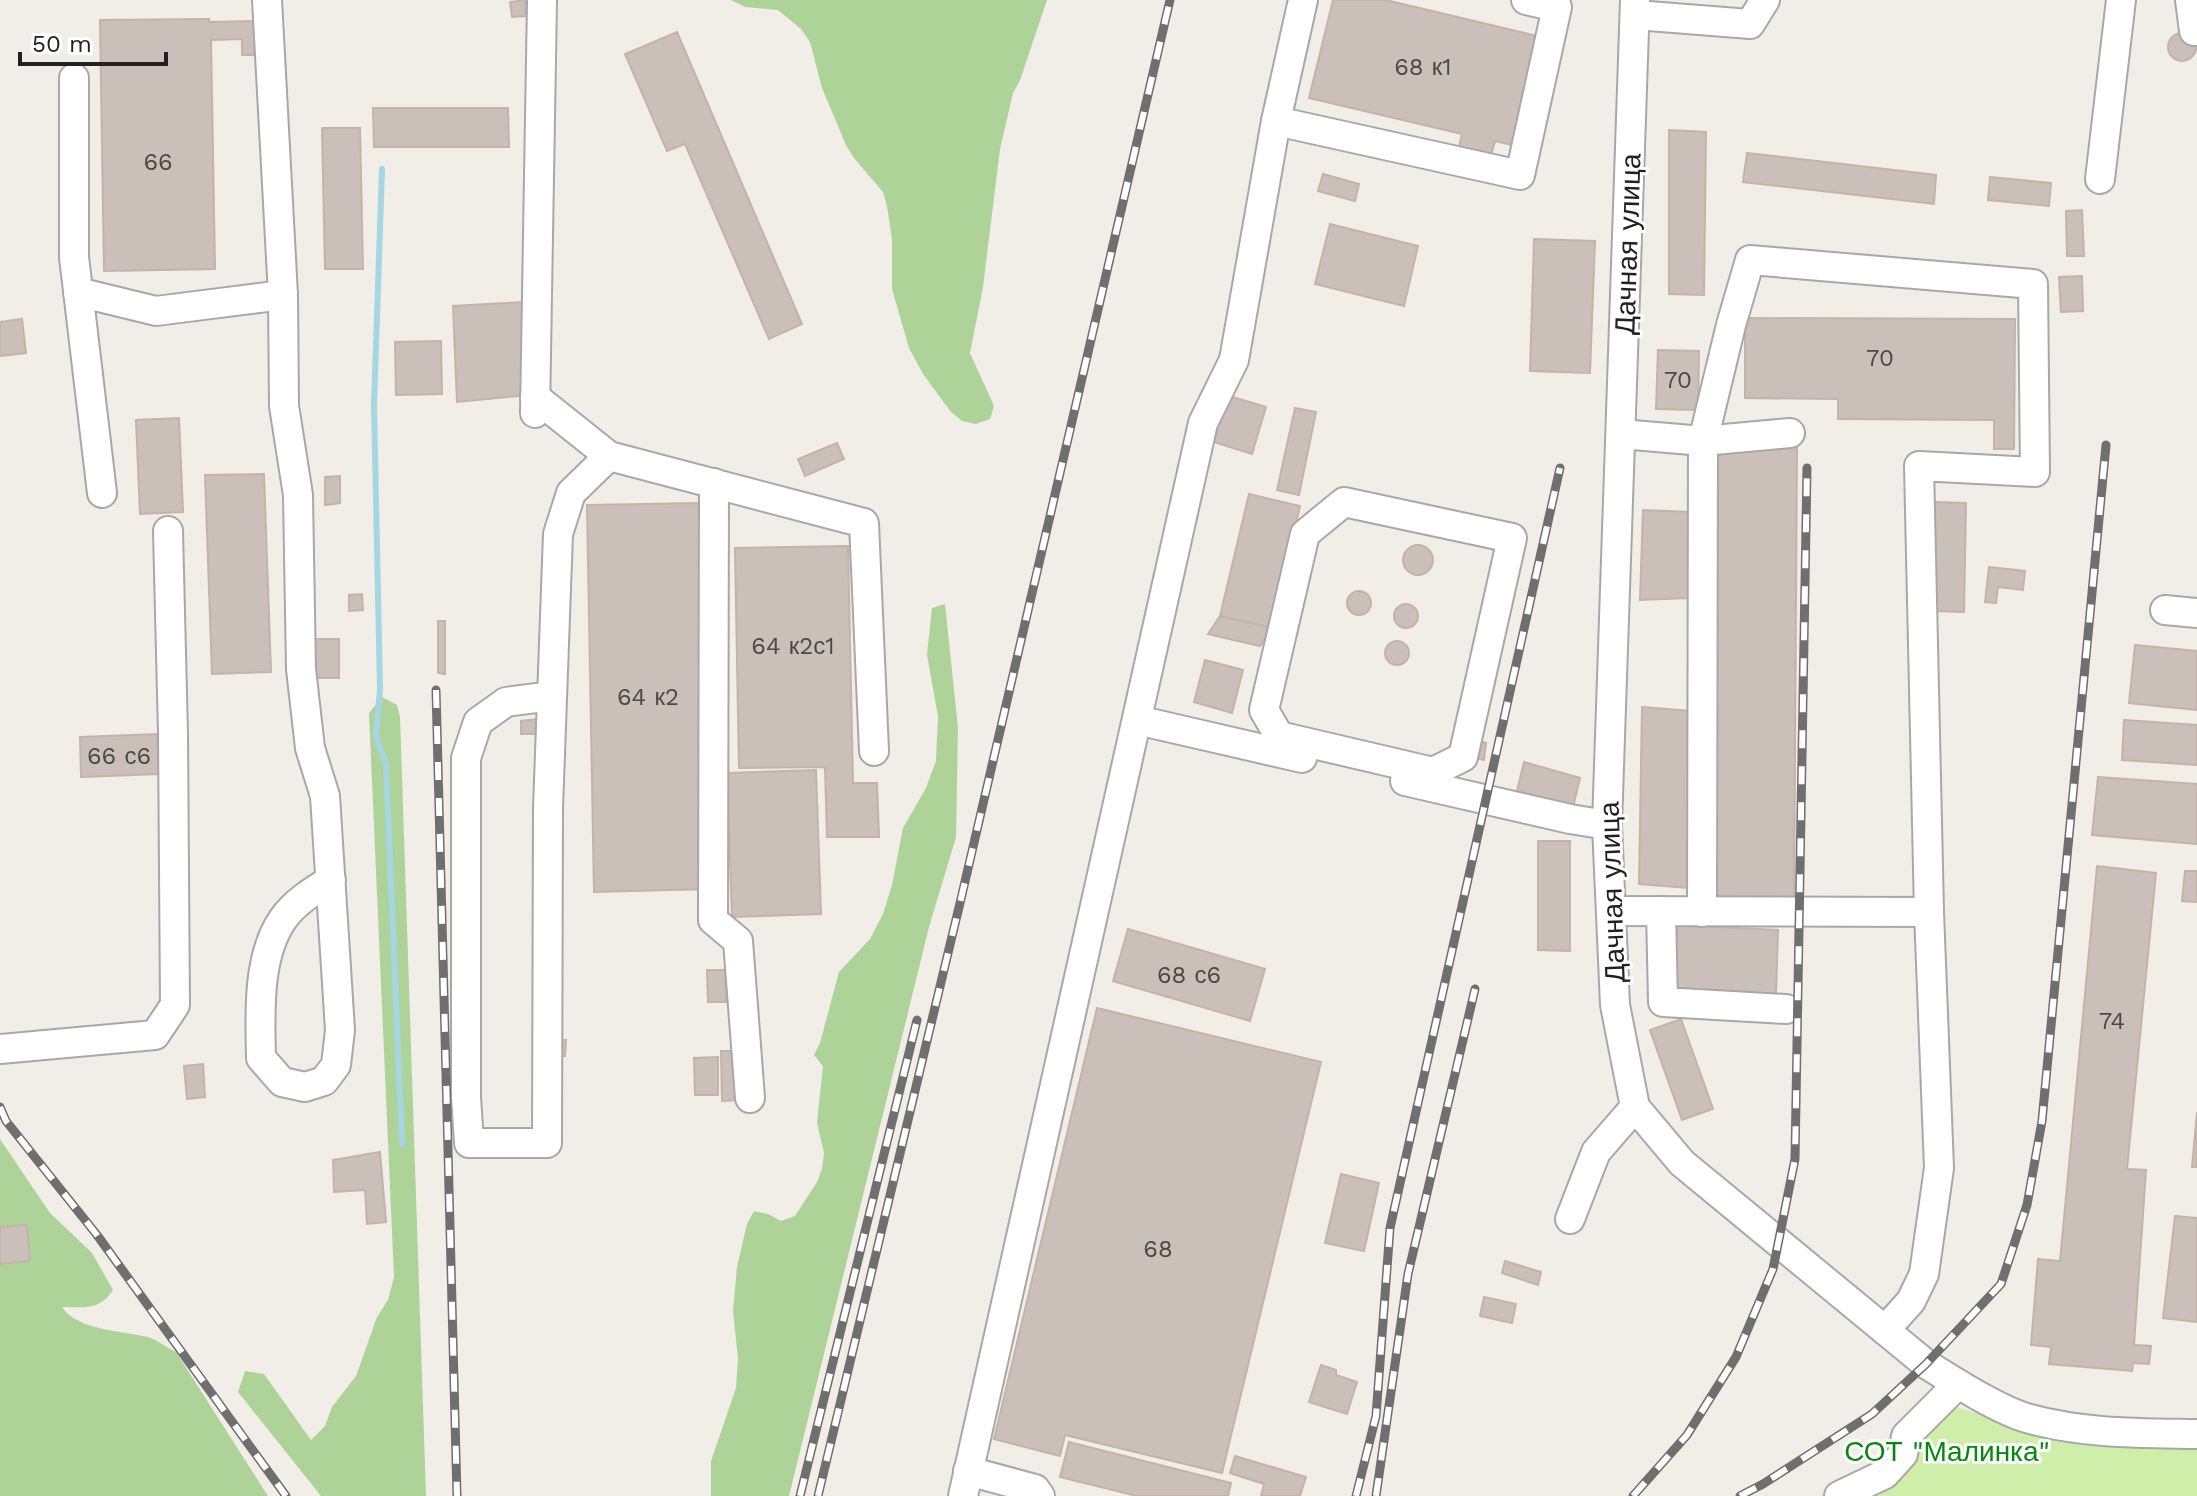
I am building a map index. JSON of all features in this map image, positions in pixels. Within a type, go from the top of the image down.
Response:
[{"type":"street","points":[[267,0],[283,295],[284,406],[298,495],[301,669],[310,748],[325,796],[331,880],[340,1030],[336,1065],[324,1081],[305,1087],[282,1082],[261,1058],[261,987],[269,953],[282,920],[302,898],[331,880]]},
{"type":"street","points":[[542,0],[535,405],[609,456],[864,523],[874,751]]},
{"type":"street","points":[[1040,1496],[1035,1489],[966,1484],[1203,423],[1234,360],[1276,121],[1303,0]]},
{"type":"street","points":[[1276,121],[1520,175],[1557,7],[1526,0]]},
{"type":"street","points":[[1636,7],[1750,24],[1765,0]]},
{"type":"street","points":[[2100,179],[2121,0]]},
{"type":"street","points":[[2190,0],[2194,31],[2197,31]]},
{"type":"street","name":"Дачная улица","points":[[1636,7],[1607,825],[1615,1005],[1635,1107],[1682,1163],[1926,1364],[1958,1384],[2028,1418],[2096,1432],[2197,1434]]},
{"type":"street","points":[[74,78],[74,257],[102,493]]},
{"type":"street","points":[[1702,912],[1703,441],[1750,260],[2033,284],[2035,472],[1919,466],[1929,912],[1939,1168],[1924,1274],[1911,1301],[1885,1330]]},
{"type":"street","points":[[78,292],[156,311],[283,295]]},
{"type":"street","points":[[1621,434],[1703,441],[1790,433]]},
{"type":"street","points":[[552,696],[506,702],[478,722],[466,758],[466,1097],[469,1143],[547,1143],[548,808],[558,534],[571,493],[609,456]]},
{"type":"street","points":[[714,483],[713,920],[738,941],[750,1098]]},
{"type":"street","points":[[1344,502],[1512,538],[1463,757],[1433,772],[1279,736],[1264,710],[1305,534],[1344,502]]},
{"type":"street","points":[[0,1049],[155,1035],[175,1005],[168,531]]},
{"type":"street","points":[[2165,610],[2197,613]]},
{"type":"street","points":[[1137,720],[1607,825]]},
{"type":"street","points":[[1611,911],[1929,912]]},
{"type":"street","points":[[1661,911],[1663,1002],[1786,1009]]},
{"type":"street","points":[[1570,1219],[1596,1152],[1635,1107]]},
{"type":"street","points":[[1839,1496],[1888,1485],[1903,1454],[1906,1436],[1958,1384]]},
{"type":"green space","points":[[731,0],[1047,0],[1013,93],[1000,149],[983,287],[970,353],[994,406],[990,419],[976,424],[962,421],[951,412],[923,374],[909,348],[892,289],[892,239],[883,192],[846,145],[822,88],[810,42],[801,29],[778,10],[745,7]]},
{"type":"green space","points":[[945,604],[958,728],[956,837],[929,927],[789,1496],[711,1496],[711,1461],[736,1388],[738,1358],[733,1311],[737,1267],[747,1224],[754,1211],[781,1221],[795,1216],[822,1169],[824,1153],[817,1123],[823,1066],[814,1055],[839,972],[870,939],[883,914],[903,828],[926,788],[936,761],[938,716],[927,655],[932,608]]},
{"type":"green space","points":[[382,697],[397,705],[400,717],[426,1496],[321,1496],[238,1392],[245,1371],[264,1374],[311,1440],[325,1426],[332,1407],[356,1376],[377,1317],[388,1300],[394,1277],[369,713]]},
{"type":"green space","points":[[0,1139],[50,1213],[92,1253],[113,1290],[97,1305],[62,1307],[78,1321],[148,1337],[176,1352],[268,1496],[0,1496]]},
{"type":"green space","name":"СОТ \"Малинка\"","points":[[1930,1400],[2094,1446],[2197,1449],[2197,1496],[1820,1496],[1867,1475],[1885,1449]]},
{"type":"building","points":[[525,0],[526,16],[512,17],[510,2]]},
{"type":"building","points":[[1333,0],[1386,0],[1537,36],[1512,145],[1495,141],[1490,159],[1458,151],[1462,134],[1309,98]]},
{"type":"building","points":[[209,19],[209,22],[262,21],[262,55],[242,55],[242,39],[211,40],[215,269],[104,271],[100,20]]},
{"type":"building","points":[[677,32],[802,324],[769,339],[685,144],[667,151],[625,54]]},
{"type":"building","points":[[2182,33],[2192,37],[2196,47],[2192,57],[2182,61],[2172,57],[2168,47],[2172,37]]},
{"type":"building","points":[[373,108],[508,108],[509,147],[374,147]]},
{"type":"building","points":[[322,128],[360,128],[363,269],[325,269]]},
{"type":"building","points":[[1669,130],[1706,132],[1704,295],[1669,294]]},
{"type":"building","points":[[1747,153],[1936,175],[1934,204],[1743,182]]},
{"type":"building","points":[[1323,174],[1359,184],[1355,201],[1318,191]]},
{"type":"building","points":[[1990,177],[2051,183],[2049,206],[1988,200]]},
{"type":"building","points":[[2082,210],[2084,256],[2067,256],[2066,211]]},
{"type":"building","points":[[1330,224],[1418,246],[1404,306],[1315,284]]},
{"type":"building","points":[[1534,239],[1595,241],[1590,373],[1530,371]]},
{"type":"building","points":[[2082,276],[2083,311],[2061,312],[2059,277]]},
{"type":"building","points":[[525,302],[527,395],[457,402],[453,306]]},
{"type":"building","points":[[1745,318],[2015,319],[2014,449],[1994,449],[1994,420],[1838,419],[1838,399],[1745,398]]},
{"type":"building","points":[[22,319],[26,353],[0,356],[0,322]]},
{"type":"building","points":[[441,341],[442,394],[396,395],[395,342]]},
{"type":"building","points":[[1658,350],[1699,351],[1698,410],[1656,409]]},
{"type":"building","points":[[1226,395],[1266,407],[1252,454],[1211,441]]},
{"type":"building","points":[[1295,408],[1316,412],[1299,495],[1277,490]]},
{"type":"building","points":[[179,418],[183,512],[140,514],[136,420]]},
{"type":"building","points":[[1718,442],[1797,443],[1794,905],[1715,904]]},
{"type":"building","points":[[837,443],[844,459],[805,476],[798,459]]},
{"type":"building","points":[[264,474],[271,672],[212,674],[205,475]]},
{"type":"building","points":[[340,476],[340,503],[325,505],[325,477]]},
{"type":"building","points":[[1249,494],[1300,506],[1272,628],[1220,616]]},
{"type":"building","points":[[1934,502],[1966,503],[1964,612],[1932,611]]},
{"type":"building","points":[[701,503],[709,889],[594,892],[587,505]]},
{"type":"building","points":[[1643,510],[1690,512],[1688,598],[1640,600]]},
{"type":"building","points":[[1418,545],[1424,546],[1432,554],[1432,566],[1424,574],[1418,575],[1412,574],[1404,566],[1403,560],[1404,554],[1412,546]]},
{"type":"building","points":[[848,546],[853,783],[877,783],[879,837],[827,837],[825,767],[739,768],[735,548]]},
{"type":"building","points":[[1989,567],[2025,571],[2023,590],[1998,587],[1996,603],[1985,602]]},
{"type":"building","points":[[1359,591],[1367,595],[1371,603],[1367,611],[1359,615],[1351,611],[1347,603],[1351,595]]},
{"type":"building","points":[[362,594],[363,610],[349,611],[349,595]]},
{"type":"building","points":[[1406,604],[1414,608],[1418,616],[1414,624],[1406,628],[1398,624],[1394,616],[1398,608]]},
{"type":"building","points":[[1220,616],[1272,628],[1260,646],[1208,634]]},
{"type":"building","points":[[438,621],[445,621],[445,674],[438,673]]},
{"type":"building","points":[[310,639],[339,639],[339,678],[311,678]]},
{"type":"building","points":[[1397,641],[1408,648],[1409,653],[1402,664],[1397,665],[1386,658],[1385,653],[1392,642]]},
{"type":"building","points":[[2135,645],[2197,651],[2197,710],[2129,703]]},
{"type":"building","points":[[1205,660],[1243,670],[1232,713],[1194,702]]},
{"type":"building","points":[[1642,707],[1691,711],[1689,888],[1639,884]]},
{"type":"building","points":[[538,719],[539,734],[521,734],[521,721]]},
{"type":"building","points":[[2124,720],[2197,725],[2197,765],[2122,760]]},
{"type":"building","points":[[157,734],[159,774],[81,777],[80,737]]},
{"type":"building","points":[[1480,741],[1486,743],[1484,760],[1476,758]]},
{"type":"building","points":[[1524,762],[1580,778],[1573,807],[1517,791]]},
{"type":"building","points":[[816,770],[821,914],[732,917],[727,773]]},
{"type":"building","points":[[2098,777],[2197,784],[2197,844],[2092,835]]},
{"type":"building","points":[[1538,841],[1570,841],[1570,951],[1538,950]]},
{"type":"building","points":[[2097,866],[2156,873],[2127,1169],[2146,1170],[2134,1345],[2151,1346],[2149,1364],[2133,1363],[2132,1371],[2049,1364],[2051,1347],[2031,1345],[2038,1259],[2060,1261]]},
{"type":"building","points":[[2185,871],[2197,871],[2197,902],[2182,901]]},
{"type":"building","points":[[1677,925],[1778,930],[1776,994],[1674,990]]},
{"type":"building","points":[[1128,929],[1265,969],[1250,1021],[1113,981]]},
{"type":"building","points":[[707,970],[725,970],[726,1002],[708,1002]]},
{"type":"building","points":[[1097,1008],[1321,1062],[1222,1473],[1065,1435],[1060,1456],[994,1439]]},
{"type":"building","points":[[1681,1019],[1713,1109],[1682,1120],[1650,1030]]},
{"type":"building","points":[[556,1040],[566,1040],[565,1056],[555,1056]]},
{"type":"building","points":[[721,1051],[739,1051],[740,1100],[722,1101]]},
{"type":"building","points":[[718,1057],[718,1095],[695,1095],[694,1058]]},
{"type":"building","points":[[203,1064],[205,1097],[187,1099],[184,1066]]},
{"type":"building","points":[[2197,1112],[2197,1167],[2192,1167]]},
{"type":"building","points":[[380,1152],[386,1222],[367,1224],[365,1190],[334,1192],[333,1160]]},
{"type":"building","points":[[1341,1174],[1379,1183],[1364,1251],[1325,1243]]},
{"type":"building","points":[[2175,1216],[2197,1218],[2197,1322],[2163,1318]]},
{"type":"building","points":[[27,1225],[30,1261],[0,1264],[0,1227]]},
{"type":"building","points":[[1505,1261],[1541,1272],[1538,1285],[1502,1273]]},
{"type":"building","points":[[1484,1297],[1516,1304],[1512,1323],[1480,1316]]},
{"type":"building","points":[[1321,1365],[1336,1370],[1336,1375],[1357,1382],[1347,1414],[1309,1402]]},
{"type":"building","points":[[1069,1442],[1231,1483],[1228,1496],[1137,1496],[1060,1477]]},
{"type":"building","points":[[1235,1456],[1306,1477],[1300,1496],[1261,1496],[1264,1484],[1230,1473]]},
{"type":"waterway","points":[[382,169],[374,405],[380,689],[376,737],[386,764],[402,1144]]},
{"type":"railway","points":[[818,1496],[960,903],[1170,0]]},
{"type":"railway","points":[[1740,1496],[1872,1414],[1926,1364],[2001,1284],[2027,1205],[2042,1121],[2106,445]]},
{"type":"railway","points":[[1356,1496],[1376,1416],[1390,1228],[1560,468]]},
{"type":"railway","points":[[1633,1496],[1687,1435],[1736,1357],[1773,1269],[1795,1159],[1807,468]]},
{"type":"railway","points":[[436,690],[457,1496]]},
{"type":"railway","points":[[1376,1496],[1408,1274],[1475,989]]},
{"type":"railway","points":[[800,1496],[917,1020]]},
{"type":"railway","points":[[0,1107],[6,1121],[97,1235],[286,1496]]}]
